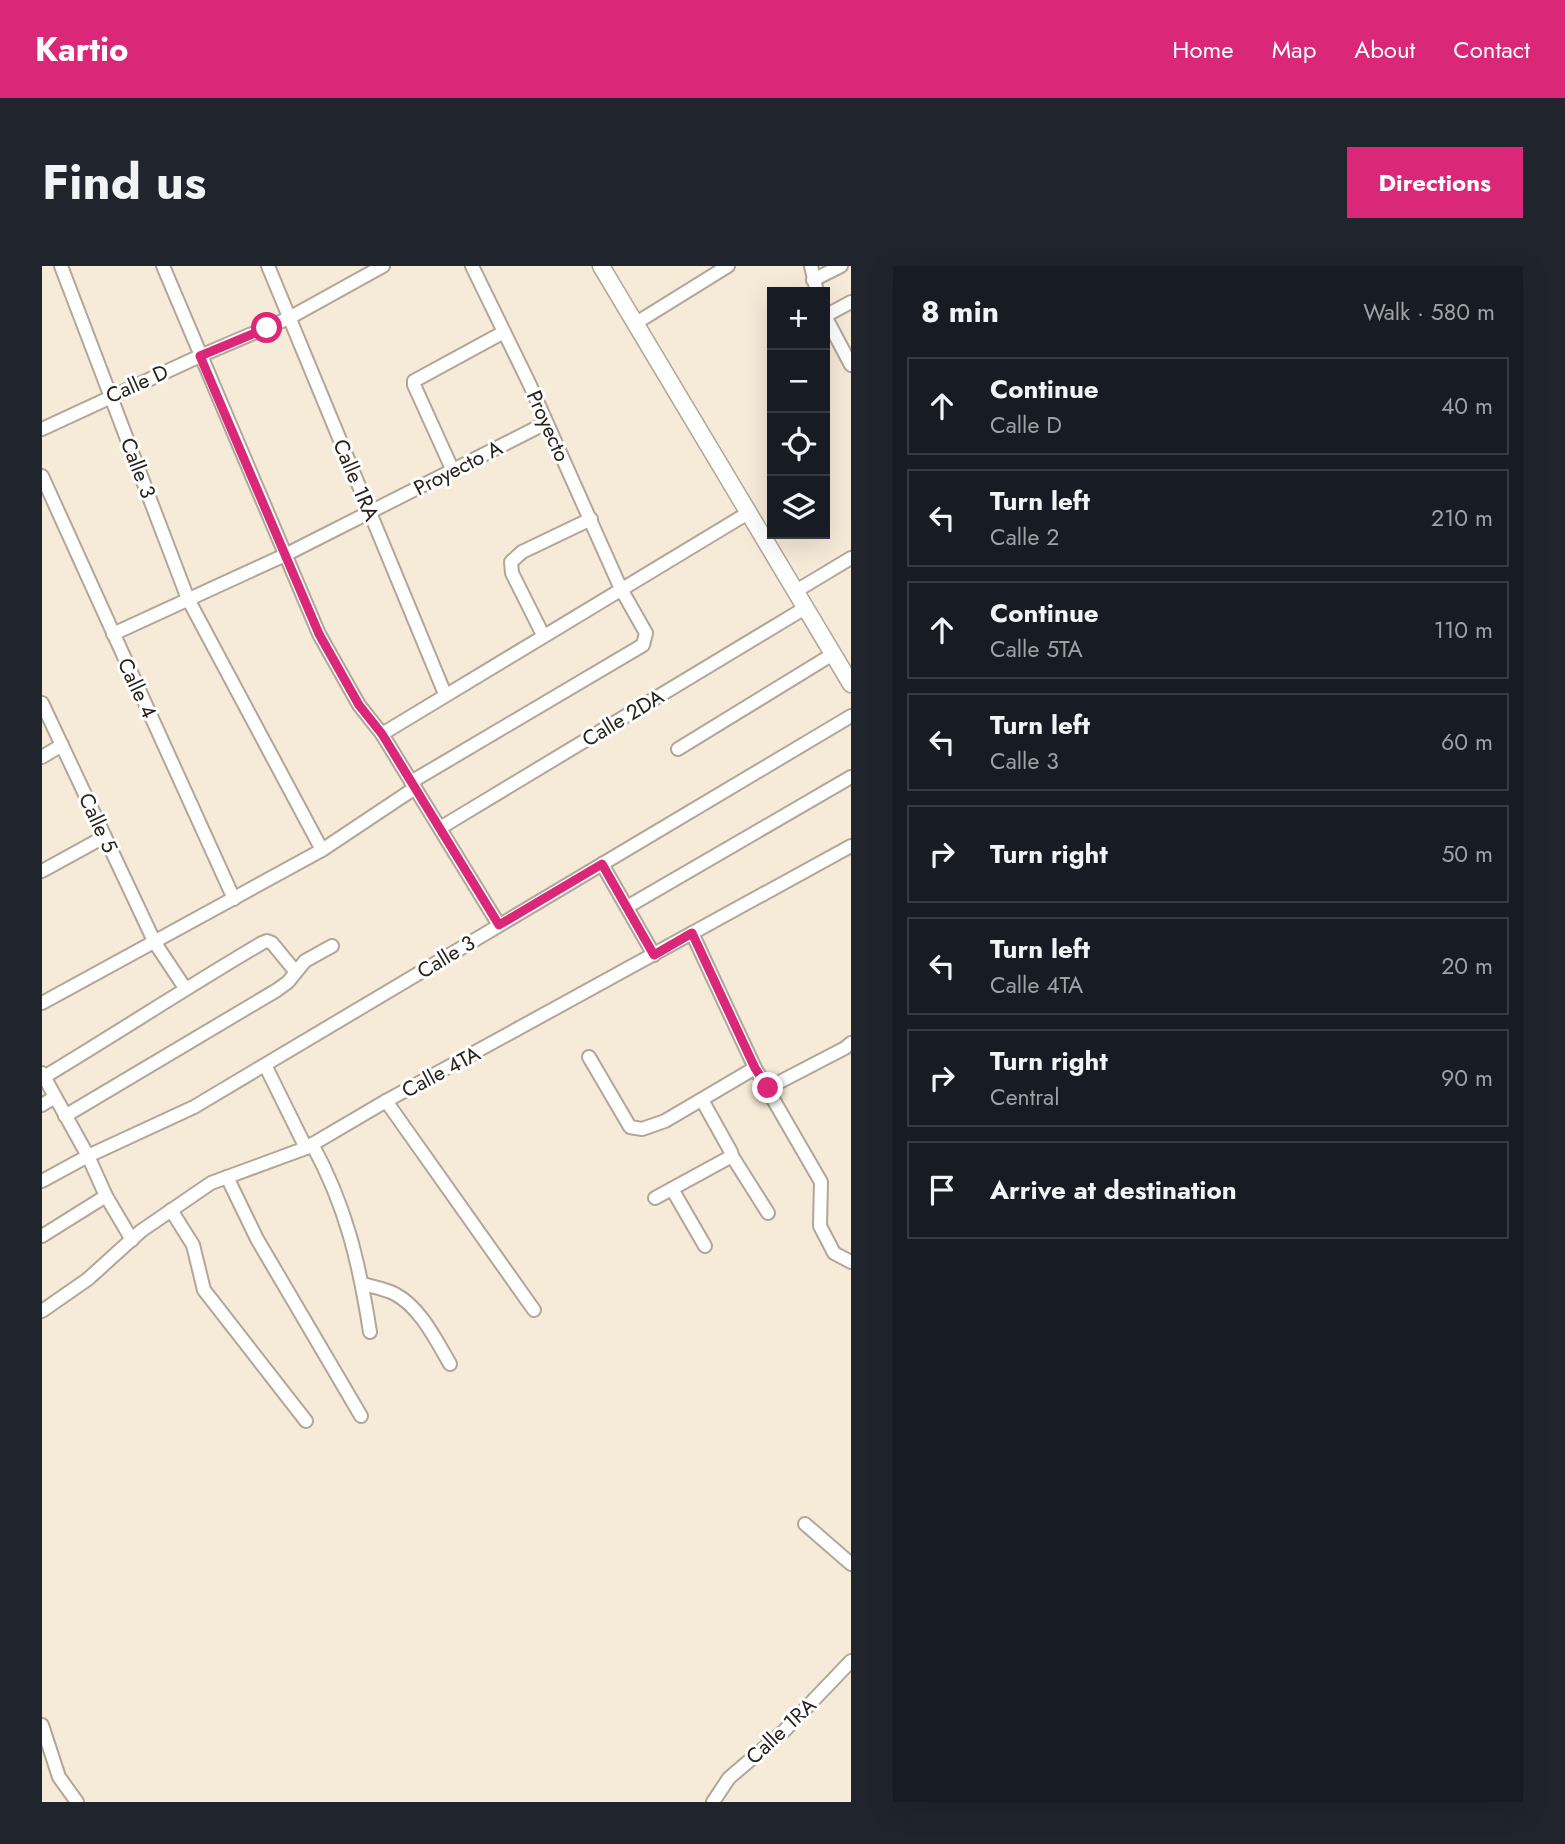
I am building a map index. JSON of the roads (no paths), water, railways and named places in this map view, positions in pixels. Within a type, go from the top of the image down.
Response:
[{"type":"main road","points":[[601,266],[851,684]]},
{"type":"street","name":"Calle 3","points":[[61,266],[188,599],[322,850]]},
{"type":"street","points":[[163,266],[319,634],[359,705],[382,734],[499,925]]},
{"type":"street","name":"Calle 1RA","points":[[268,266],[445,694]]},
{"type":"street","name":"Calle D","points":[[42,429],[110,396],[289,318],[383,266]]},
{"type":"street","name":"Proyecto","points":[[413,785],[643,645],[646,634],[621,589],[472,266]]},
{"type":"street","points":[[636,323],[728,266]]},
{"type":"street","points":[[811,266],[815,286],[841,266]]},
{"type":"street","points":[[830,313],[851,302]]},
{"type":"street","points":[[830,325],[850,361]]},
{"type":"street","points":[[453,471],[414,381],[504,331]]},
{"type":"street","name":"Proyecto A","points":[[113,634],[285,555],[546,423]]},
{"type":"street","name":"Calle 4","points":[[42,476],[234,899]]},
{"type":"street","points":[[382,734],[748,513]]},
{"type":"street","points":[[543,635],[512,573],[511,562],[522,552],[591,519]]},
{"type":"street","points":[[796,591],[851,558]]},
{"type":"street","name":"Calle 2DA","points":[[440,828],[805,608]]},
{"type":"street","points":[[678,749],[834,654]]},
{"type":"street","name":"Calle 5","points":[[42,703],[155,943],[185,988]]},
{"type":"street","name":"Calle 3","points":[[42,1181],[88,1156],[171,1119],[265,1065],[851,716]]},
{"type":"street","points":[[42,757],[62,745]]},
{"type":"street","points":[[627,907],[851,777]]},
{"type":"street","points":[[42,1003],[322,850],[413,785]]},
{"type":"street","points":[[42,871],[104,837]]},
{"type":"street","name":"Calle 4TA","points":[[42,1311],[88,1279],[171,1210],[211,1183],[309,1146],[851,846]]},
{"type":"street","points":[[602,864],[654,955]]},
{"type":"street","points":[[692,933],[755,1068],[821,1182],[820,1226],[834,1253],[851,1262]]},
{"type":"street","points":[[132,1240],[43,1075],[118,1033],[185,988],[267,941],[272,943],[296,971]]},
{"type":"street","points":[[65,1116],[277,990],[288,982],[305,961],[332,946]]},
{"type":"street","points":[[768,1088],[851,1043]]},
{"type":"street","points":[[589,1057],[630,1127],[642,1129],[665,1121],[755,1068]]},
{"type":"street","points":[[265,1065],[309,1146],[332,1181],[349,1229],[363,1284],[370,1332]]},
{"type":"street","points":[[42,1105],[55,1097]]},
{"type":"street","points":[[702,1100],[732,1156],[768,1213]]},
{"type":"street","points":[[386,1101],[534,1310]]},
{"type":"street","points":[[655,1198],[732,1156]]},
{"type":"street","points":[[227,1177],[257,1239],[361,1416]]},
{"type":"street","points":[[672,1189],[705,1246]]},
{"type":"street","points":[[42,1236],[106,1196]]},
{"type":"street","points":[[171,1210],[193,1245],[205,1290],[306,1421]]},
{"type":"street","points":[[363,1284],[396,1294],[413,1309],[432,1333],[450,1364]]},
{"type":"street","points":[[805,1524],[851,1564]]},
{"type":"street","name":"Calle 1RA","points":[[713,1802],[729,1778],[784,1731],[851,1661]]},
{"type":"street","points":[[42,1725],[59,1777],[74,1801]]}]
